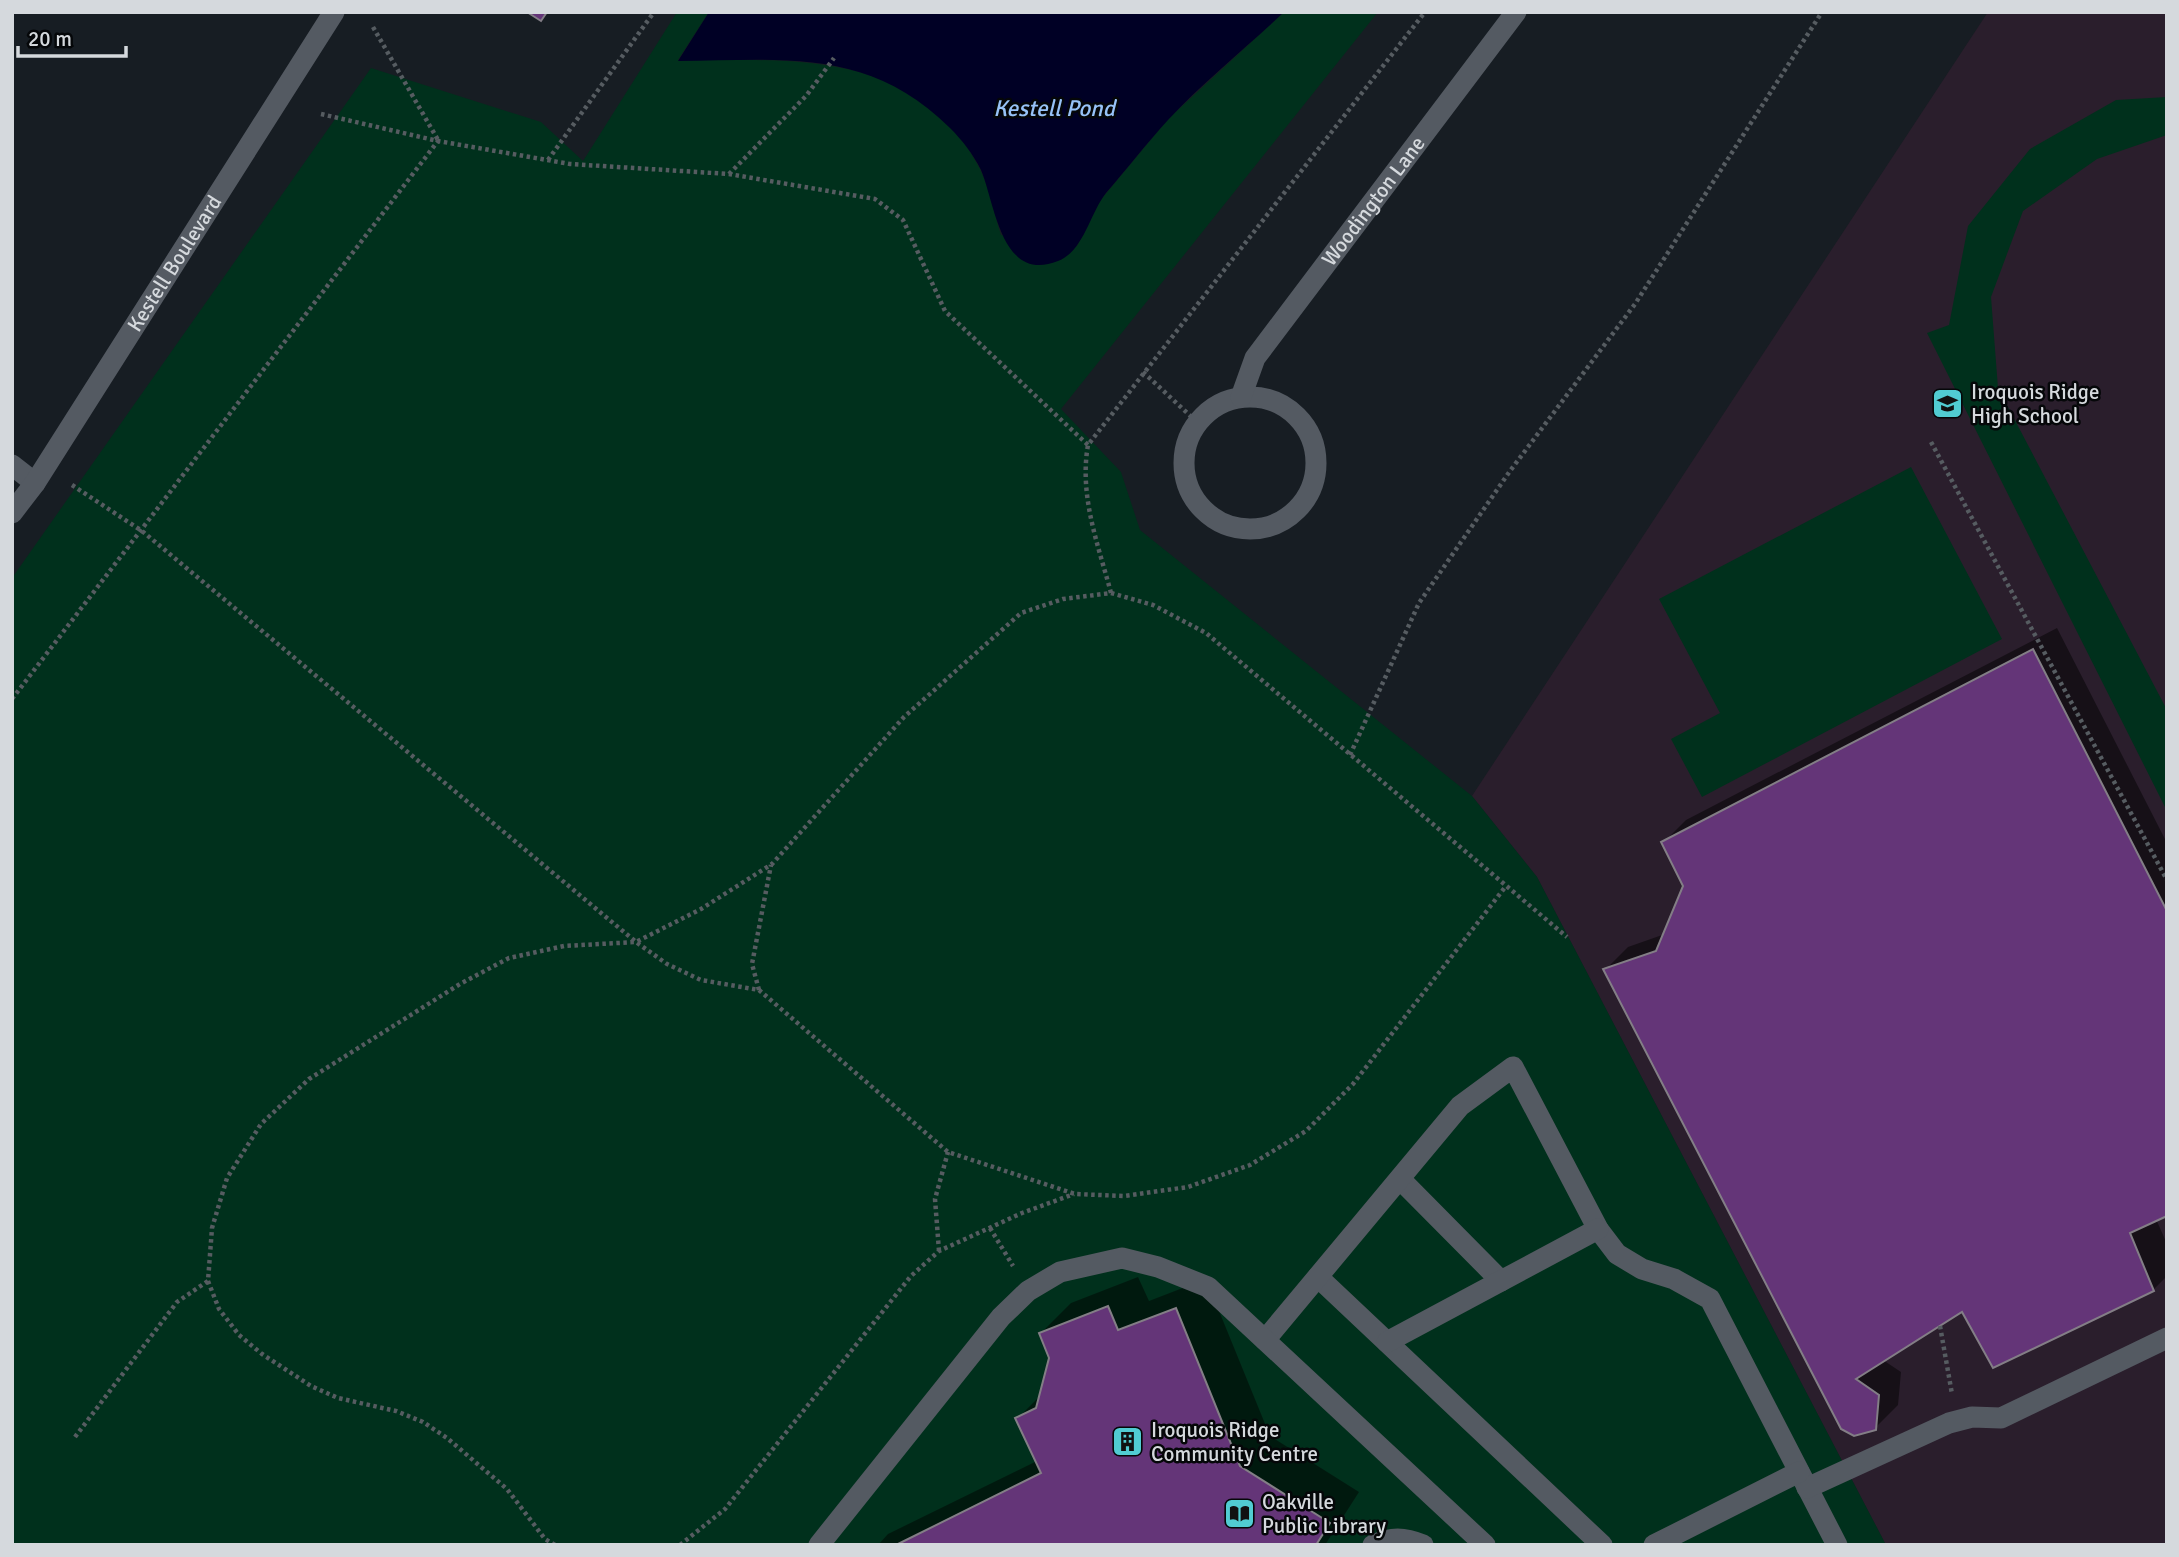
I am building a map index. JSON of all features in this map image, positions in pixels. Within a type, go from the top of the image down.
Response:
[{"type":"street","name":"Kestell Boulevard","points":[[12,513],[35,483],[334,12]]},
{"type":"street","name":"Woodington Lane","points":[[1241,397],[1255,358],[1516,12]]},
{"type":"street","points":[[1241,397],[1264,398],[1286,407],[1302,422],[1313,442],[1317,465],[1312,487],[1301,507],[1282,521],[1261,529],[1238,529],[1217,521],[1199,507],[1187,487],[1183,465],[1186,442],[1197,422],[1210,410],[1241,397]]},
{"type":"street","points":[[12,465],[35,483]]},
{"type":"street","points":[[1265,1340],[1460,1106],[1513,1067],[1598,1229],[1617,1254],[1642,1269],[1674,1279],[1710,1299],[1837,1545]]},
{"type":"street","points":[[1400,1179],[1501,1281]]},
{"type":"street","points":[[1387,1342],[1598,1229]]},
{"type":"street","points":[[819,1545],[1001,1317],[1028,1291],[1060,1272],[1122,1258],[1158,1267],[1208,1287],[1485,1545]]},
{"type":"street","points":[[1318,1277],[1602,1545]]},
{"type":"street","points":[[1654,1545],[1803,1480],[1949,1423],[2001,1418],[2167,1338]]},
{"type":"street","points":[[1373,1545],[1389,1538],[1406,1538],[1423,1545]]},
{"type":"path","points":[[548,160],[654,12]]},
{"type":"path","points":[[1111,593],[1085,484],[1088,445],[1425,12]]},
{"type":"path","points":[[1350,755],[1419,603],[1510,471],[1635,304],[1822,12]]},
{"type":"path","points":[[373,27],[438,141]]},
{"type":"path","points":[[729,174],[806,96],[834,58]]},
{"type":"path","points":[[321,114],[438,141],[548,160],[729,174],[875,199],[903,220],[945,311],[1088,445]]},
{"type":"path","points":[[12,699],[438,141]]},
{"type":"path","points":[[1143,372],[1197,422]]},
{"type":"path","points":[[1931,442],[2167,880]]},
{"type":"path","points":[[72,485],[142,531],[636,942],[667,964],[701,980],[759,990],[948,1152],[1075,1194],[1124,1196],[1188,1187],[1250,1165],[1306,1131],[1353,1084],[1506,886]]},
{"type":"path","points":[[555,1545],[543,1542],[507,1489],[431,1427],[396,1411],[338,1398],[311,1386],[262,1354],[239,1335],[219,1309],[208,1281],[212,1228],[227,1178],[261,1124],[309,1079],[460,984],[509,958],[564,946],[636,942],[701,909],[772,864],[904,717],[1021,613],[1063,599],[1111,593],[1153,605],[1206,633],[1567,937]]},
{"type":"path","points":[[759,990],[752,964],[755,936],[772,864]]},
{"type":"path","points":[[939,1251],[935,1199],[948,1152]]},
{"type":"path","points":[[680,1545],[725,1509],[888,1303],[911,1276],[939,1251],[1075,1194]]},
{"type":"path","points":[[990,1228],[1028,1291]]},
{"type":"path","points":[[75,1437],[177,1302],[208,1281]]},
{"type":"path","points":[[1940,1326],[1949,1385],[1962,1420]]},
{"type":"shaded area","name":"Iroquois Ridge High School","points":[[1988,12],[2167,12],[2167,1545],[1886,1545],[1537,877],[1472,796]]},
{"type":"green space","points":[[677,12],[709,12],[678,60],[808,63],[849,70],[888,82],[923,101],[954,130],[980,169],[1001,235],[1077,246],[1098,203],[1168,119],[1284,12],[1378,12],[1061,409],[1121,472],[1140,530],[1472,796],[1537,877],[1886,1545],[12,1545],[12,578],[371,68],[541,122],[583,161]]},
{"type":"green space","points":[[2167,97],[2167,135],[2097,159],[2023,211],[1991,297],[1998,388],[2167,710],[2167,811],[1927,333],[1949,325],[1968,226],[2030,149],[2116,100]]},
{"type":"green space","points":[[1911,467],[2002,639],[1702,797],[1671,739],[1720,713],[1659,599]]},
{"type":"water","name":"Kestell Pond","points":[[709,12],[1284,12],[1181,106],[1160,129],[1100,201],[1074,249],[1058,261],[1039,265],[1024,261],[1012,251],[996,219],[981,170],[963,142],[919,102],[888,83],[856,71],[788,60],[678,61]]},
{"type":"building","points":[[527,12],[547,12],[541,21]]},
{"type":"building","points":[[2033,649],[2167,911],[2167,1216],[2130,1233],[2154,1291],[1993,1368],[1962,1312],[1856,1379],[1879,1395],[1876,1430],[1854,1436],[1841,1429],[1603,969],[1656,951],[1683,886],[1661,842]]},
{"type":"building","name":"Iroquois Ridge Community Centre","points":[[1108,1306],[1118,1330],[1176,1308],[1240,1466],[1330,1523],[1316,1545],[896,1545],[1041,1473],[1015,1418],[1036,1408],[1049,1358],[1039,1333]]},
{"type":"place","name":"Iroquois Ridge High School","points":[[1948,404]]},
{"type":"place","name":"Iroquois Ridge Community Centre","points":[[1128,1442]]},
{"type":"place","name":"Oakville Public Library","points":[[1239,1514]]}]
